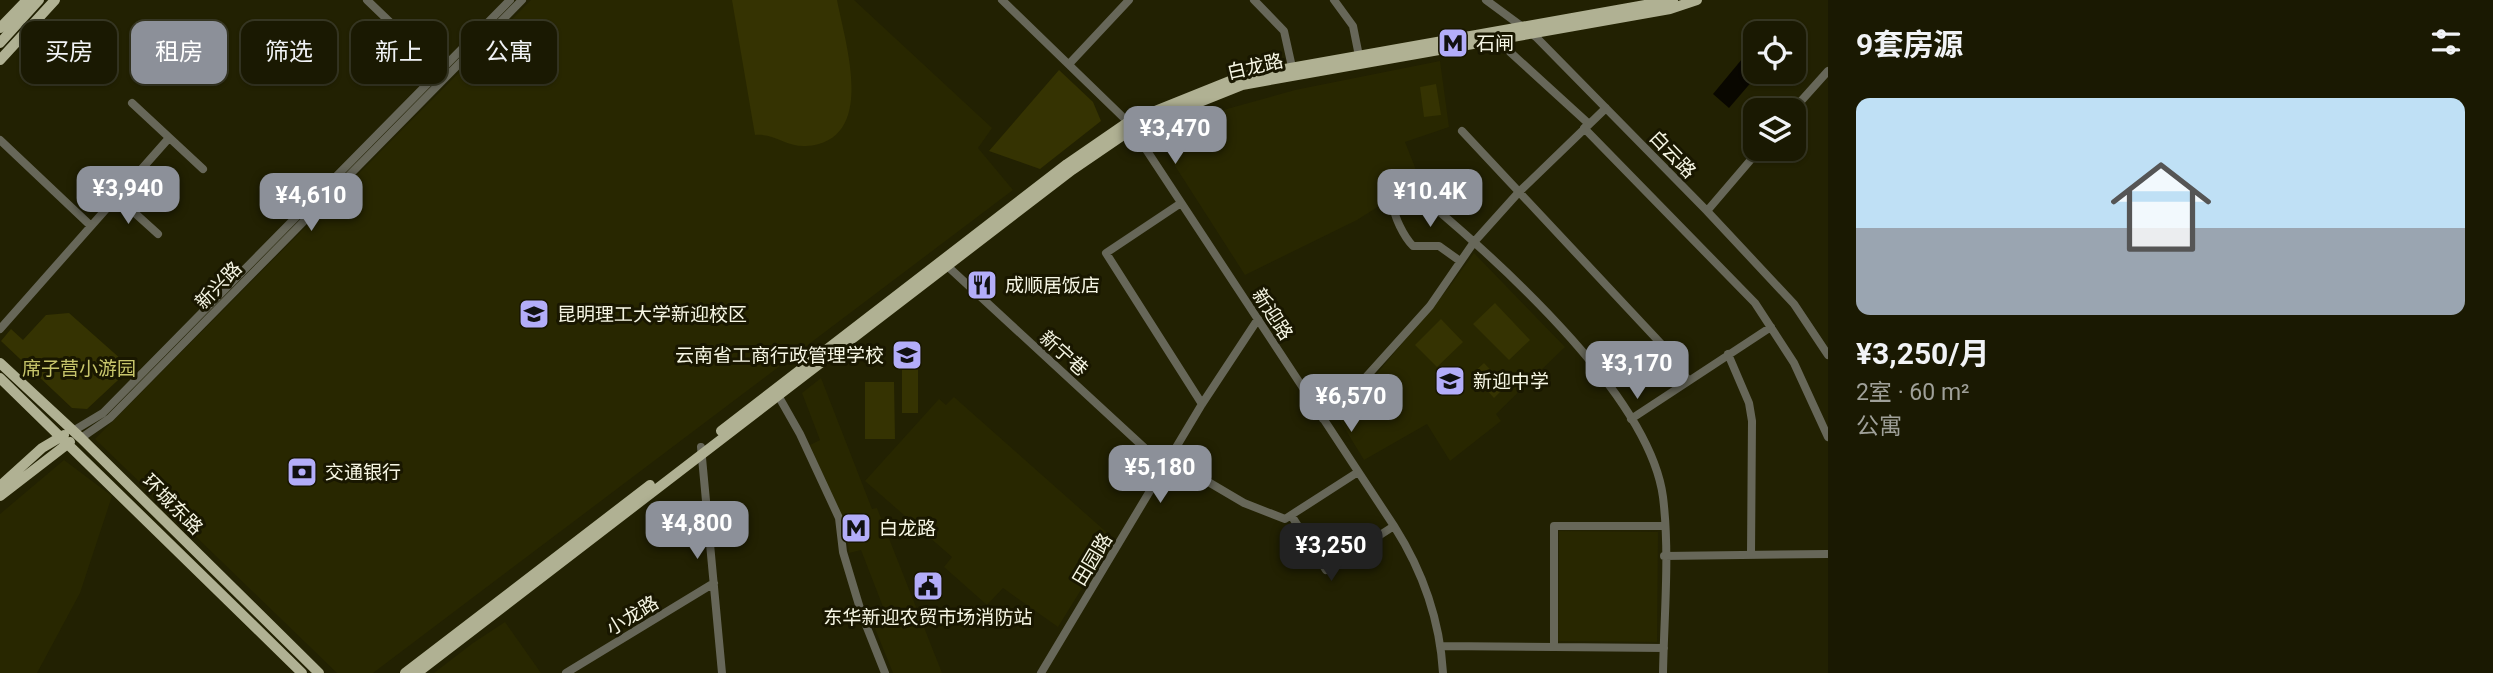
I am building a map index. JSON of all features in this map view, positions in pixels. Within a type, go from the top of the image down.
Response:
[{"type":"main road","points":[[0,28],[27,0]]},
{"type":"main road","points":[[0,43],[39,0]]},
{"type":"main road","points":[[0,60],[55,0]]},
{"type":"main road","name":"白龙路","points":[[1130,126],[1242,85],[1507,37],[1527,30],[1674,0]]},
{"type":"main road","name":"白龙路","points":[[417,673],[701,451],[1130,126],[1216,85],[1292,67],[1670,9],[1697,0]]},
{"type":"main road","name":"白龙路","points":[[405,673],[701,451],[779,397],[945,264]]},
{"type":"main road","name":"环城东路","points":[[0,363],[319,673]]},
{"type":"main road","name":"环城东路","points":[[0,377],[62,441],[302,673]]},
{"type":"main road","points":[[0,486],[62,441],[77,435]]},
{"type":"main road","points":[[0,496],[62,441]]},
{"type":"street","points":[[367,0],[389,21]]},
{"type":"street","name":"新兴路","points":[[447,67],[510,0]]},
{"type":"street","name":"新兴路","points":[[447,68],[522,0]]},
{"type":"street","name":"新迎路","points":[[1002,0],[1070,63],[1130,126],[1394,526],[1425,589],[1440,646],[1443,673]]},
{"type":"street","points":[[1070,63],[1129,0]]},
{"type":"street","points":[[1254,0],[1284,31],[1292,67]]},
{"type":"street","points":[[1334,0],[1353,26],[1359,55]]},
{"type":"street","name":"白云路","points":[[1486,0],[1527,30],[1707,211],[1794,304],[1825,346],[1828,355]]},
{"type":"street","points":[[1507,37],[1510,52],[1586,126],[1755,303],[1794,363],[1828,437]]},
{"type":"street","points":[[1804,98],[1828,71]]},
{"type":"street","name":"新兴路","points":[[77,435],[110,418],[430,84]]},
{"type":"street","points":[[132,103],[203,169]]},
{"type":"street","points":[[1323,419],[1340,406],[1400,341],[1430,306],[1474,242],[1518,193],[1606,108]]},
{"type":"street","points":[[1462,131],[1666,349],[1688,380]]},
{"type":"street","points":[[0,329],[169,138]]},
{"type":"street","points":[[0,140],[90,226]]},
{"type":"street","points":[[1707,211],[1750,161]]},
{"type":"street","points":[[1406,191],[1396,198],[1394,206],[1407,240],[1413,246],[1439,246],[1460,261]]},
{"type":"street","points":[[118,195],[158,234]]},
{"type":"street","points":[[1181,203],[1106,253],[1202,404]]},
{"type":"street","points":[[1435,208],[1474,242],[1609,381],[1648,451],[1663,495],[1664,673]]},
{"type":"street","name":"新宁巷","points":[[945,264],[1149,452],[1244,503],[1285,519],[1291,516]]},
{"type":"street","name":"田园路","points":[[1041,673],[1202,404],[1258,319]]},
{"type":"street","points":[[1631,419],[1771,327]]},
{"type":"street","points":[[1728,354],[1749,403],[1752,421],[1751,555]]},
{"type":"street","points":[[779,397],[800,434],[839,518],[843,552],[862,615],[885,673]]},
{"type":"street","points":[[701,451],[722,673]]},
{"type":"street","points":[[1358,472],[1291,516],[1326,570],[1394,526]]},
{"type":"street","points":[[1554,647],[1554,526],[1664,526]]},
{"type":"street","points":[[1664,556],[1828,554]]},
{"type":"street","name":"小龙路","points":[[566,673],[714,583]]},
{"type":"street","points":[[1440,646],[1664,648]]},
{"type":"shaded area","name":"昆明理工大学新迎校区","points":[[531,0],[854,0],[992,128],[978,148],[1013,190],[373,673],[337,673],[95,439],[461,70],[461,84],[557,84],[557,21],[510,21]]},
{"type":"shaded area","points":[[1743,58],[1743,84],[1750,84],[1729,108],[1713,94]]},
{"type":"shaded area","points":[[1440,61],[1449,127],[1405,142],[1420,180],[1357,220],[1245,275],[1170,158],[1161,130],[1180,122],[1295,90]]},
{"type":"shaded area","name":"新迎中学","points":[[1474,253],[1565,347],[1496,414],[1501,421],[1450,461],[1427,424],[1364,460],[1339,419],[1450,286]]},
{"type":"shaded area","points":[[821,378],[872,509],[877,508],[942,673],[893,673],[874,626],[877,625],[874,617],[885,612],[861,550],[849,553],[847,536],[810,445],[820,440],[802,393]]},
{"type":"shaded area","points":[[954,397],[1113,538],[1058,627],[1003,588],[987,605],[944,567],[952,557],[865,481],[939,399],[946,405]]},
{"type":"shaded area","points":[[64,460],[112,496],[80,593],[37,673],[0,673],[0,514]]},
{"type":"shaded area","points":[[1559,531],[1658,532],[1657,642],[1558,641]]},
{"type":"shaded area","points":[[505,622],[541,673],[434,673],[473,643]]},
{"type":"green space","points":[[732,0],[837,0],[852,87],[850,109],[842,127],[828,140],[799,146],[768,136],[755,135]]},
{"type":"green space","points":[[1059,70],[1093,102],[1101,121],[1040,169],[989,151]]},
{"type":"green space","points":[[1436,84],[1441,115],[1424,117],[1420,87]]},
{"type":"green space","points":[[1495,303],[1530,340],[1509,360],[1473,324]]},
{"type":"green space","name":"席子营小游园","points":[[69,313],[131,368],[87,409],[72,408],[1,341],[11,329],[23,340],[46,315]]},
{"type":"green space","points":[[1441,319],[1463,342],[1437,367],[1415,345]]},
{"type":"green space","points":[[902,348],[918,348],[918,413],[902,413]]},
{"type":"green space","points":[[1484,363],[1506,386],[1494,398],[1472,374]]},
{"type":"green space","points":[[865,382],[894,382],[895,439],[865,439]]},
{"type":"place","name":"石闸","points":[[1453,43]]},
{"type":"place","name":"成顺居饭店","points":[[982,285]]},
{"type":"place","name":"昆明理工大学新迎校区","points":[[534,314]]},
{"type":"place","name":"云南省工商行政管理学校","points":[[907,355]]},
{"type":"place","name":"新迎中学","points":[[1450,381]]},
{"type":"place","name":"交通银行","points":[[302,472]]},
{"type":"place","name":"白龙路","points":[[856,528]]},
{"type":"place","name":"东华新迎农贸市场消防站","points":[[928,586]]}]
